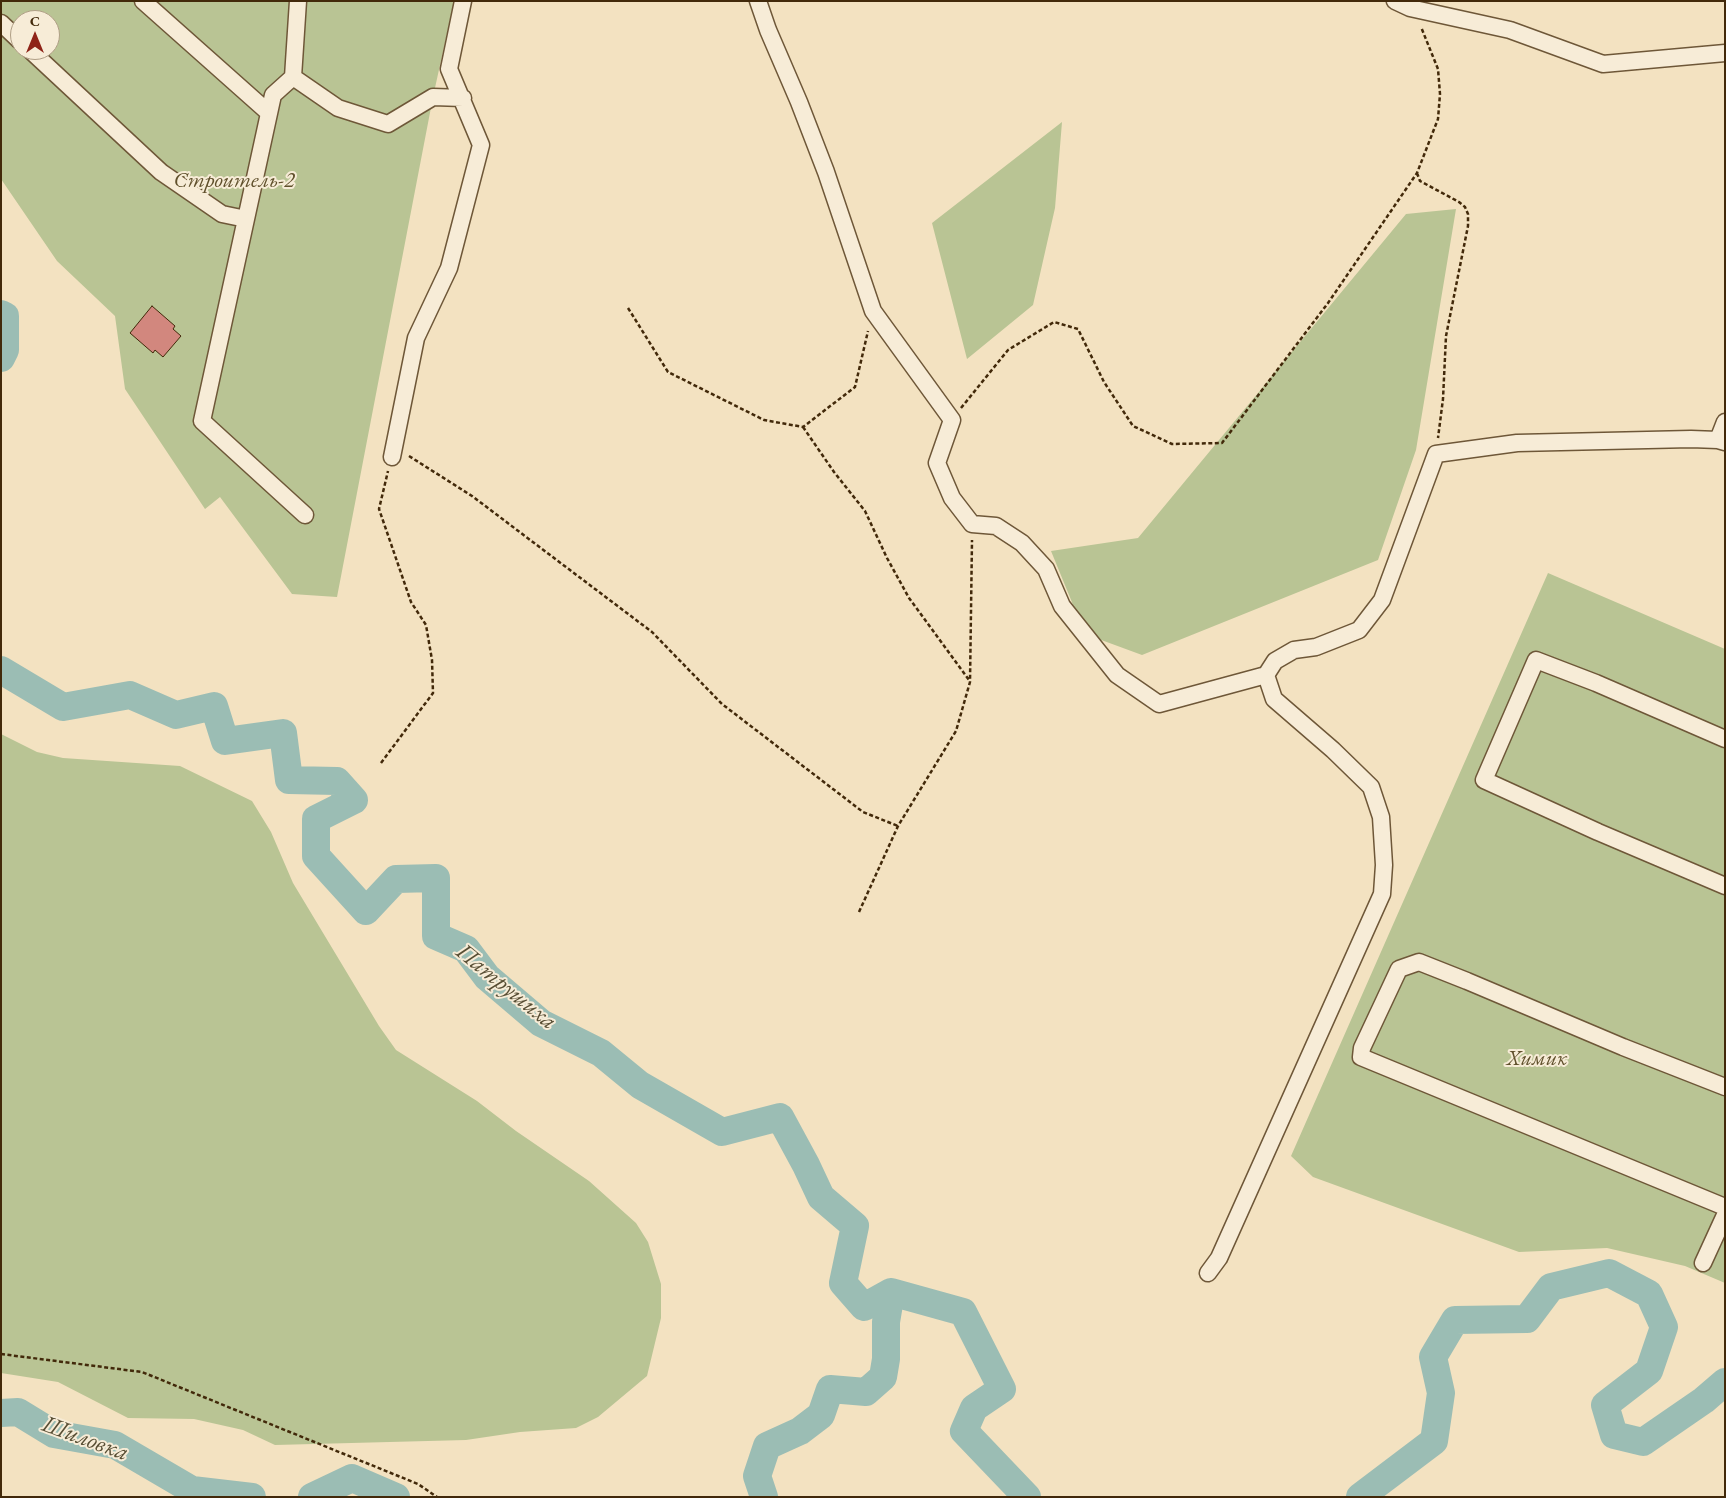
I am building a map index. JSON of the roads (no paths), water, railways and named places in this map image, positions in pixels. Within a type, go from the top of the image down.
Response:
[{"type":"street","points":[[143,1],[269,113]]},
{"type":"street","points":[[298,1],[293,77],[273,96],[202,421],[305,515]]},
{"type":"street","points":[[393,452],[416,338],[449,268],[481,144],[463,98],[449,70],[463,1]]},
{"type":"street","points":[[758,1],[826,172],[873,311],[952,420],[936,463],[952,498],[972,524],[996,526],[1022,543],[1046,569],[1062,606],[1117,675],[1159,704],[1266,675],[1275,661],[1294,650],[1316,646],[1359,630],[1382,600],[1436,454],[1517,443],[1690,439],[1722,441],[1725,422]]},
{"type":"street","points":[[1396,1],[1410,8],[1510,30],[1603,64],[1725,53]]},
{"type":"street","points":[[41,60],[162,172],[222,214],[246,219]]},
{"type":"street","points":[[293,77],[338,108],[388,124],[433,97],[463,98]]},
{"type":"street","points":[[1725,739],[1596,683],[1536,660],[1484,780],[1598,832],[1725,886]]},
{"type":"street","points":[[1208,1273],[1219,1258],[1245,1196],[1382,894],[1384,865],[1382,817],[1372,787],[1333,750],[1274,700],[1266,675]]},
{"type":"street","points":[[1725,1087],[1623,1047],[1419,962],[1399,969],[1362,1048],[1361,1057],[1725,1207]]},
{"type":"street","points":[[1703,1263],[1725,1215]]},
{"type":"waterway","name":"Патрушиха","points":[[1,314],[5,316],[5,350],[1,358]]},
{"type":"waterway","name":"Патрушиха","points":[[1,670],[63,707],[130,695],[176,715],[214,706],[225,741],[283,733],[289,780],[337,781],[354,800],[316,819],[316,856],[366,911],[396,879],[436,878],[436,936],[466,949],[487,977],[541,1023],[601,1053],[640,1085],[722,1132],[780,1117],[821,1197],[855,1226],[843,1283],[864,1307],[891,1292],[963,1312],[1002,1389],[974,1408],[964,1431],[1027,1497]]},
{"type":"waterway","name":"Патрушиха","points":[[1360,1497],[1434,1441],[1441,1393],[1433,1357],[1455,1320],[1527,1319],[1551,1287],[1609,1273],[1649,1294],[1664,1327],[1649,1371],[1605,1405],[1614,1435],[1643,1442],[1704,1400],[1725,1382]]},
{"type":"waterway","name":"Шиловка","points":[[764,1497],[757,1476],[767,1446],[800,1431],[821,1415],[830,1389],[866,1392],[883,1377],[886,1359],[886,1322],[891,1292]]},
{"type":"waterway","name":"Шиловка","points":[[1,1413],[18,1412],[54,1434],[115,1445],[192,1490],[252,1497]]},
{"type":"waterway","name":"Шиловка","points":[[312,1497],[352,1478],[396,1497]]},
{"type":"park label","name":"Строитель-2","points":[[234,181]]},
{"type":"park label","name":"Химик","points":[[1537,1059]]}]
